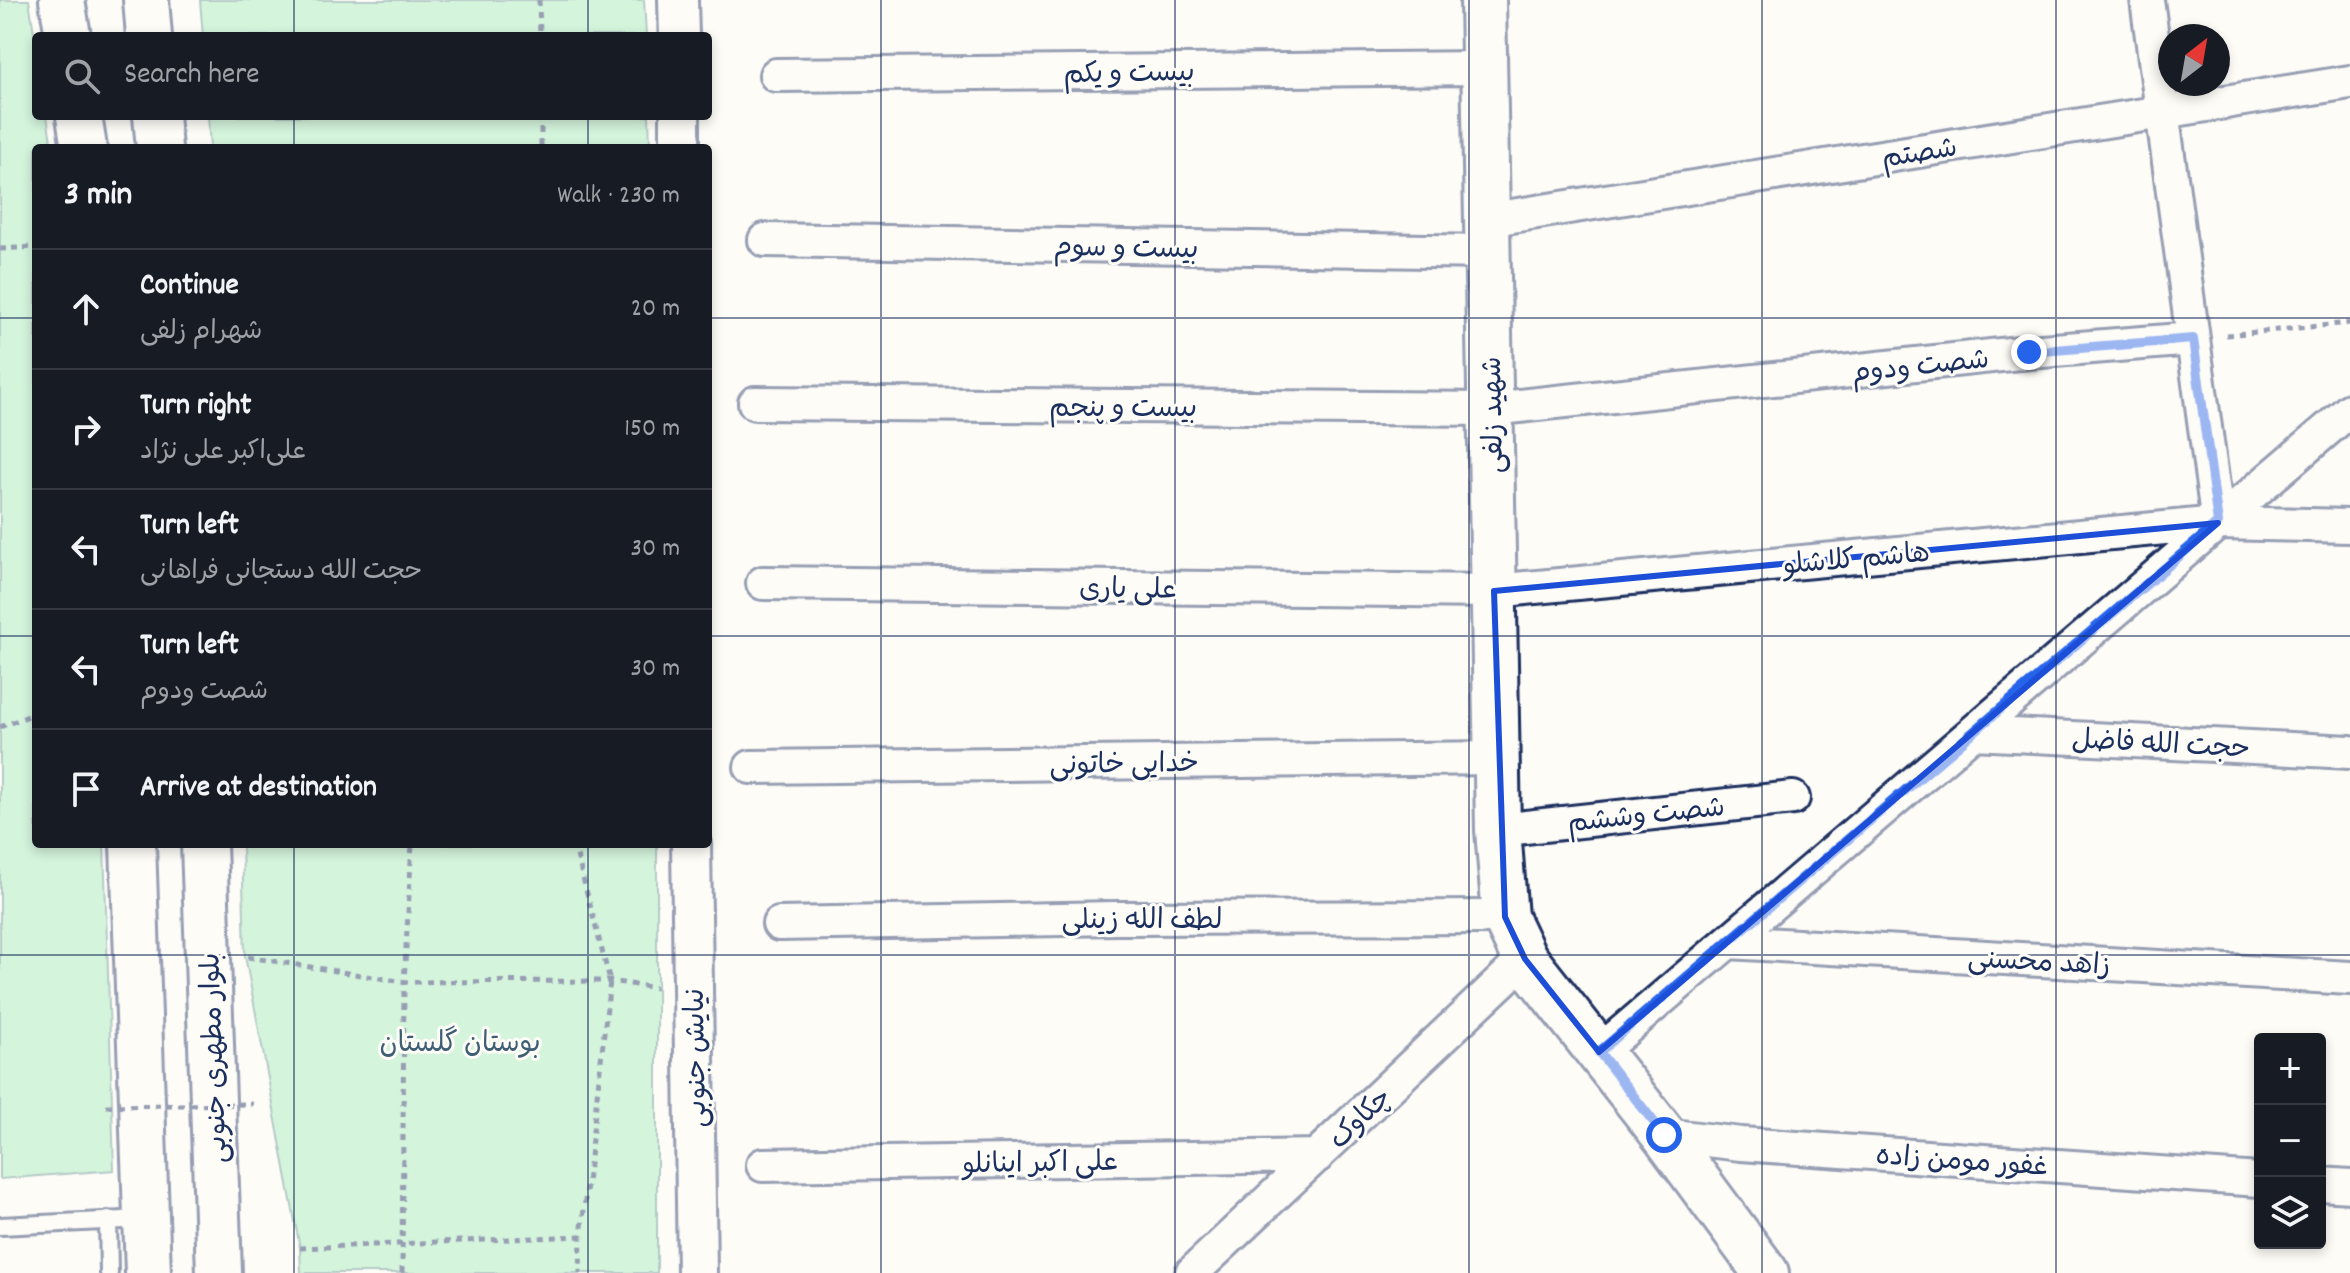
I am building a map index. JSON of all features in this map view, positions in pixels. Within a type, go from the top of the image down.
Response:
[{"type":"main road","points":[[62,0],[67,32]]},
{"type":"main road","points":[[146,0],[149,32]]},
{"type":"main road","name":"شهید زلفی","points":[[1483,0],[1498,830],[1505,917]]},
{"type":"main road","points":[[80,120],[83,144]]},
{"type":"main road","points":[[156,120],[159,144]]},
{"type":"main road","points":[[133,848],[127,1220],[148,1273]]},
{"type":"main road","name":"بلوار مطهری جنوبی","points":[[204,848],[219,1273]]},
{"type":"main road","points":[[1505,917],[1525,959],[1664,1135],[1766,1273]]},
{"type":"street","points":[[678,0],[679,32]]},
{"type":"street","points":[[2147,0],[2218,523]]},
{"type":"street","name":"بیست و یکم","points":[[776,75],[1483,68]]},
{"type":"street","name":"شصتم","points":[[1487,236],[2163,112],[2350,82]]},
{"type":"street","points":[[680,120],[680,144]]},
{"type":"street","name":"بیست و سوم","points":[[765,240],[1487,236]]},
{"type":"street","name":"شصت ودوم","points":[[1491,409],[2029,352],[2193,339]]},
{"type":"street","name":"بیست و پنجم","points":[[755,403],[1491,409]]},
{"type":"street","points":[[1599,1052],[2350,410]]},
{"type":"street","name":"هاشم کلاشلو","points":[[1494,591],[2218,523],[2350,526]]},
{"type":"street","name":"علی یاری","points":[[763,583],[1494,591]]},
{"type":"street","name":"حجت الله فاضل","points":[[1972,733],[2350,752]]},
{"type":"street","name":"خدایی خاتونی","points":[[751,767],[1497,758]]},
{"type":"street","name":"شصت وششم","points":[[1498,830],[1793,798]]},
{"type":"street","name":"نیایش جنوبی","points":[[691,848],[697,1273]]},
{"type":"street","name":"لطف الله زینلی","points":[[779,924],[1132,918],[1505,917]]},
{"type":"street","name":"زاهد محسنی","points":[[1728,942],[2350,978]]},
{"type":"street","name":"چکاوک","points":[[1192,1273],[1525,959]]},
{"type":"street","name":"غفور مومن زاده","points":[[1664,1135],[1741,1144],[2254,1180]]},
{"type":"street","name":"علی اکبر اینانلو","points":[[763,1165],[1317,1156]]},
{"type":"street","points":[[2326,1184],[2350,1186]]},
{"type":"lane","points":[[0,1226],[127,1220],[109,1273]]},
{"type":"path","points":[[539,0],[540,32]]},
{"type":"path","points":[[541,120],[541,144]]},
{"type":"path","points":[[0,249],[32,247]]},
{"type":"path","points":[[2193,339],[2350,323]]},
{"type":"path","points":[[0,727],[32,715]]},
{"type":"path","points":[[402,1273],[404,982],[412,848]]},
{"type":"path","points":[[575,848],[610,981],[581,1236],[580,1273]]},
{"type":"path","points":[[245,956],[404,982],[610,981],[657,988]]},
{"type":"path","points":[[106,1106],[253,1104]]},
{"type":"path","points":[[300,1248],[581,1236]]},
{"type":"highlighted area","points":[[2218,523],[1599,1052],[1525,959],[1505,917],[1494,591]]},
{"type":"green space","points":[[0,0],[29,0],[34,32],[32,120],[48,120],[51,144],[32,144],[32,848],[104,848],[114,1170],[0,1179]]},
{"type":"green space","points":[[200,0],[644,0],[646,32],[203,32]]},
{"type":"green space","points":[[208,120],[649,120],[650,144],[210,144]]},
{"type":"green space","name":"بوستان گلستان","points":[[242,848],[657,848],[657,1273],[301,1273],[300,1248],[245,956]]},
{"type":"route","points":[[1664,1135],[1599,1052],[2218,523],[2193,339],[2029,352]]}]
